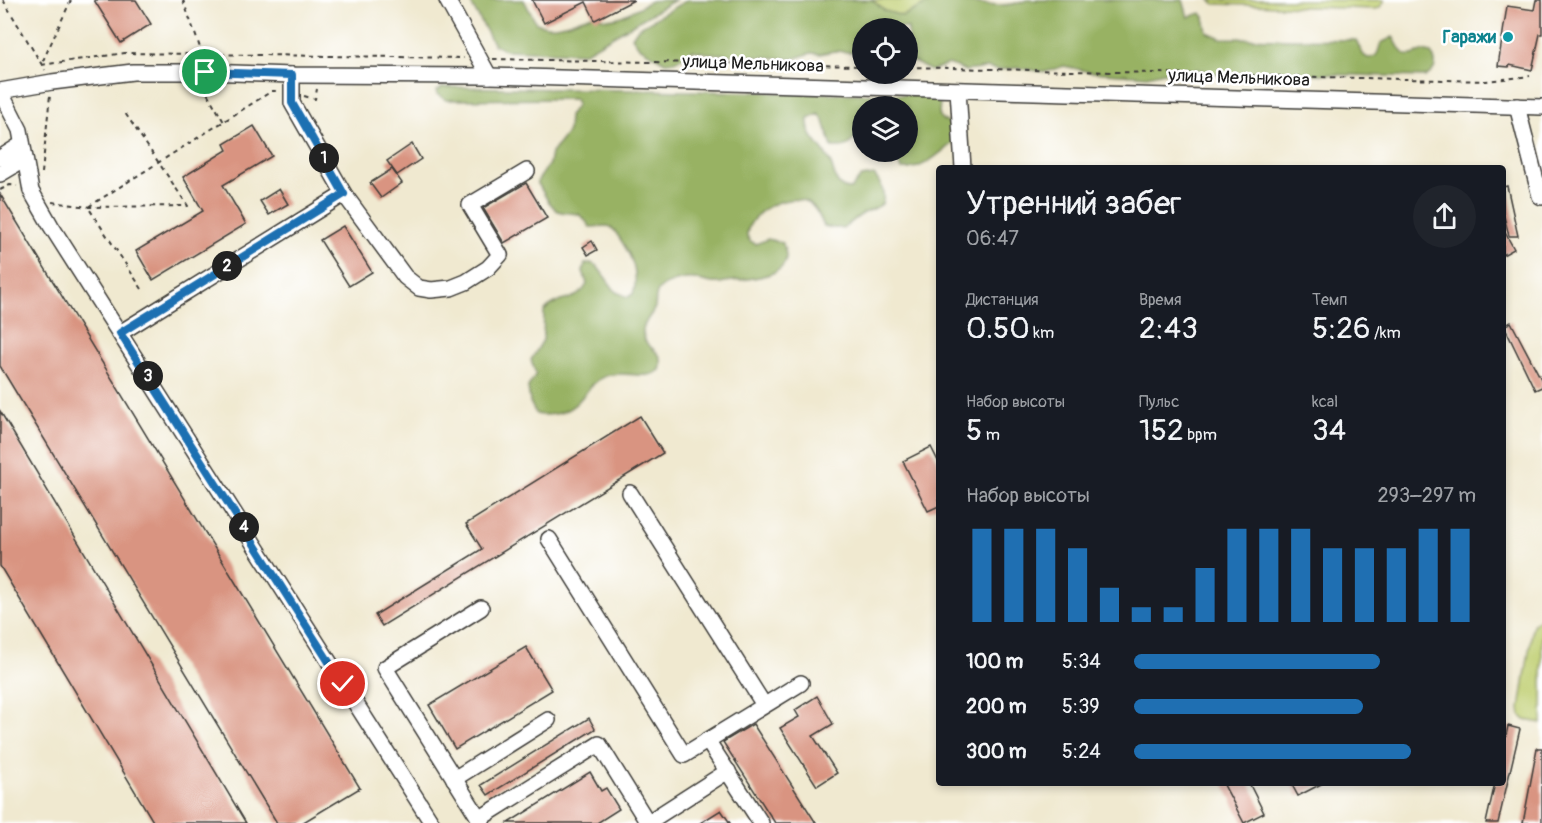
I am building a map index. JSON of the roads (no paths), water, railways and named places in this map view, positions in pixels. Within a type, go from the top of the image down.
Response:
[{"type":"street","points":[[447,0],[489,76]]},
{"type":"street","name":"улица Мельникова","points":[[0,91],[133,72],[489,76],[1542,107]]},
{"type":"street","points":[[292,75],[292,103],[344,194],[405,277],[419,288],[431,290],[451,288],[466,282],[488,268],[500,255],[471,205],[527,171]]},
{"type":"street","points":[[958,90],[963,165]]},
{"type":"street","points":[[0,91],[20,129],[31,191],[432,823]]},
{"type":"street","points":[[1516,106],[1542,197]]},
{"type":"street","points":[[0,158],[24,151]]},
{"type":"street","points":[[0,174],[24,151]]},
{"type":"street","points":[[120,333],[344,194]]},
{"type":"street","points":[[630,493],[764,705]]},
{"type":"street","points":[[549,539],[684,756],[801,683]]},
{"type":"street","points":[[481,608],[385,668],[480,821],[599,744],[647,823],[728,771]]},
{"type":"street","points":[[454,779],[548,720]]},
{"type":"street","points":[[707,740],[761,823]]},
{"type":"place","name":"Гаражи","points":[[1508,37]]}]
